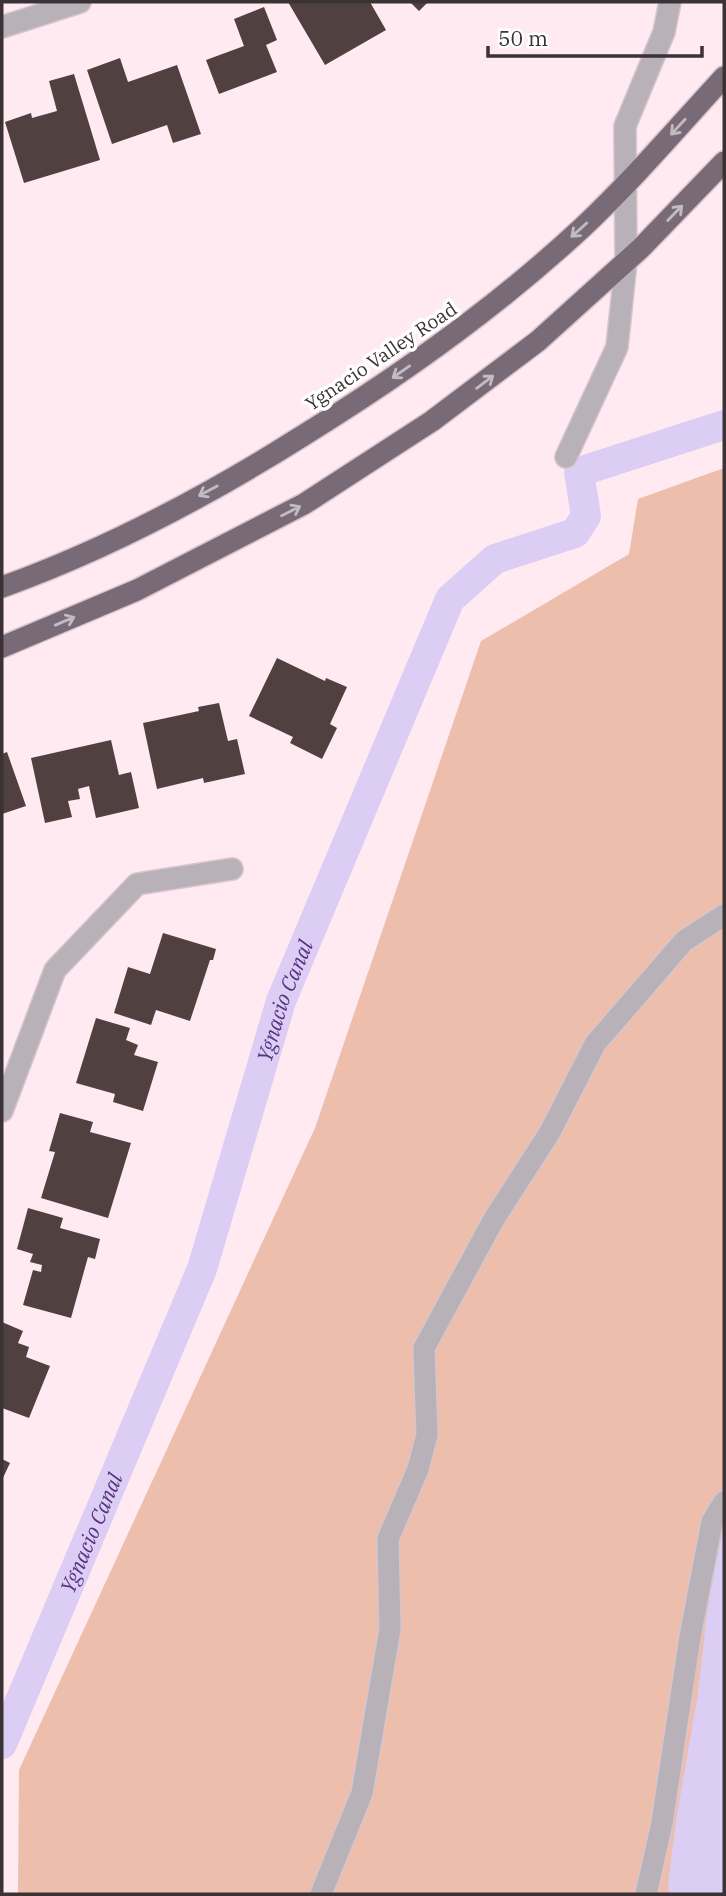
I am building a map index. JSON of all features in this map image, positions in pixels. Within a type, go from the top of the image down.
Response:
[{"type":"highway","name":"Ygnacio Valley Road","points":[[2,587],[136,530],[253,467],[363,398],[476,319],[584,226],[724,77]]},
{"type":"highway","points":[[2,647],[137,590],[304,504],[432,421],[528,349],[626,262],[724,162]]},
{"type":"street","points":[[2,27],[80,2]]},
{"type":"street","points":[[566,457],[617,347],[626,262],[625,126],[664,32],[670,2]]},
{"type":"street","points":[[2,1111],[55,971],[137,884],[232,869]]},
{"type":"street","points":[[321,1894],[362,1793],[390,1629],[388,1539],[418,1469],[427,1435],[424,1348],[494,1219],[551,1132],[595,1044],[684,941],[724,915]]},
{"type":"street","points":[[646,1894],[662,1823],[690,1637],[712,1522],[724,1502]]},
{"type":"shaded area","points":[[724,468],[724,1894],[18,1894],[19,1770],[315,1128],[481,641],[629,554],[638,499]]},
{"type":"shaded area","points":[[724,1528],[724,1894],[669,1894],[668,1882],[698,1693],[712,1569]]},
{"type":"building","points":[[288,2],[370,2],[386,30],[325,65]]},
{"type":"building","points":[[410,2],[428,2],[419,11]]},
{"type":"building","points":[[264,7],[277,40],[266,45],[277,72],[219,94],[206,60],[244,46],[234,19]]},
{"type":"building","points":[[120,58],[128,82],[177,65],[201,134],[173,143],[167,125],[112,144],[87,70]]},
{"type":"building","points":[[74,74],[100,160],[24,183],[5,122],[31,113],[32,118],[57,111],[49,81]]},
{"type":"building","points":[[277,658],[325,681],[326,678],[347,687],[330,724],[337,728],[322,759],[290,743],[293,737],[249,716]]},
{"type":"building","points":[[219,703],[228,741],[237,739],[245,774],[204,783],[203,778],[157,789],[143,723],[199,711],[198,707]]},
{"type":"building","points":[[111,740],[119,775],[131,772],[139,808],[96,818],[89,786],[78,789],[80,799],[68,801],[72,817],[45,823],[31,758]]},
{"type":"building","points":[[7,752],[26,806],[2,814],[2,754]]},
{"type":"building","points":[[163,933],[216,949],[190,1021],[156,1010],[151,1025],[114,1013],[128,967],[150,974]]},
{"type":"building","points":[[96,1018],[130,1028],[126,1040],[138,1045],[134,1055],[158,1062],[143,1111],[113,1102],[115,1094],[76,1083]]},
{"type":"building","points":[[60,1113],[93,1122],[90,1132],[131,1143],[108,1218],[41,1198],[55,1152],[49,1151]]},
{"type":"building","points":[[28,1208],[63,1218],[60,1228],[100,1239],[95,1259],[88,1257],[71,1318],[23,1305],[33,1270],[41,1272],[42,1265],[30,1262],[33,1254],[17,1249]]},
{"type":"building","points":[[2,1322],[23,1331],[18,1343],[29,1347],[26,1357],[50,1366],[29,1418],[2,1408]]},
{"type":"building","points":[[2,1459],[10,1463],[2,1480]]},
{"type":"waterway","name":"Ygnacio Canal","points":[[2,1744],[202,1269],[281,1001],[450,599],[495,559],[575,533],[586,516],[579,472],[724,425]]}]
